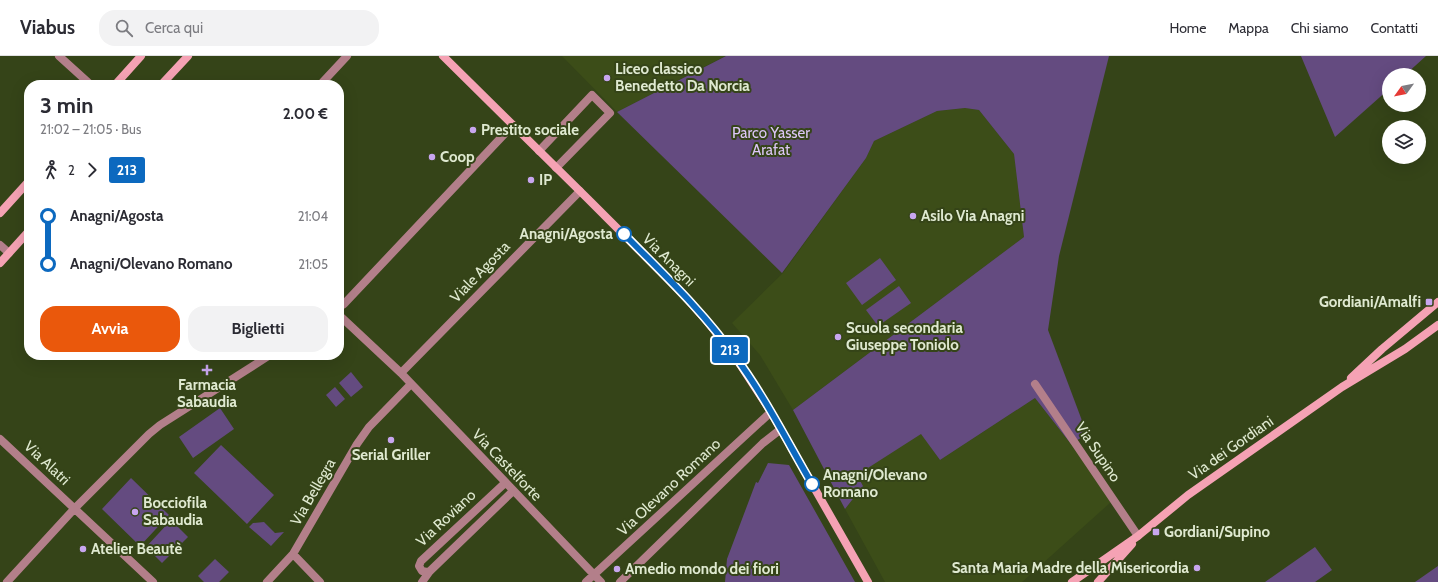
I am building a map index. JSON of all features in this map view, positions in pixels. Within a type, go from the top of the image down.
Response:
[{"type":"street","points":[[59,56],[85,80]]},
{"type":"street","points":[[119,80],[141,56]]},
{"type":"street","points":[[166,80],[188,56]]},
{"type":"street","points":[[325,80],[347,56]]},
{"type":"street","name":"Via Anagni","points":[[443,56],[682,293],[706,320],[734,355],[771,412],[868,582]]},
{"type":"street","points":[[539,150],[592,95],[610,113],[556,168]]},
{"type":"street","points":[[344,304],[513,125]]},
{"type":"street","points":[[0,213],[24,187]]},
{"type":"street","name":"Viale Agosta","points":[[400,374],[580,191]]},
{"type":"street","points":[[0,263],[24,236]]},
{"type":"street","points":[[0,245],[9,253]]},
{"type":"street","name":"Via dei Gordiani","points":[[1342,387],[1382,348],[1438,302]]},
{"type":"street","name":"Via Castelforte","points":[[344,319],[411,384],[601,582]]},
{"type":"street","name":"Via dei Gordiani","points":[[1072,582],[1138,536],[1188,495],[1342,387],[1404,349],[1438,325]]},
{"type":"street","points":[[6,582],[75,508],[138,444],[160,425],[262,360]]},
{"type":"street","name":"Via Bellegra","points":[[267,582],[293,554],[357,444],[369,427],[411,384]]},
{"type":"street","name":"Via Supino","points":[[1035,384],[1138,536]]},
{"type":"street","name":"Via Olevano Romano","points":[[586,582],[771,412]]},
{"type":"street","points":[[620,582],[763,443],[781,429]]},
{"type":"street","name":"Via Alatri","points":[[0,439],[153,582]]},
{"type":"street","name":"Via Roviano","points":[[430,571],[422,571],[420,566],[421,561],[505,482]]},
{"type":"street","name":"Via Roviano","points":[[422,582],[430,571],[513,491]]},
{"type":"street","name":"Via dei Gordiani","points":[[1098,582],[1138,536]]},
{"type":"street","points":[[293,554],[320,582]]},
{"type":"shaded area","name":"Liceo classico Benedetto Da Norcia","points":[[562,56],[725,56],[617,112]]},
{"type":"shaded area","points":[[966,108],[979,110],[1014,154],[1024,237],[793,410],[760,355],[732,323],[783,273],[866,158],[874,141],[937,111]]},
{"type":"shaded area","points":[[1035,398],[1071,444],[1111,502],[1022,582],[885,582],[845,509],[863,486],[857,475],[921,433],[940,460]]},
{"type":"green space","name":"Parco Yasser Arafat","points":[[726,56],[1109,56],[1059,256],[1048,330],[1087,434],[1071,444],[1035,398],[940,460],[921,434],[857,475],[863,486],[845,509],[793,410],[1024,237],[1014,154],[979,110],[965,108],[937,111],[874,141],[866,158],[782,273],[617,112]]},
{"type":"green space","points":[[1301,56],[1426,56],[1413,68],[1382,68],[1382,95],[1335,137]]},
{"type":"green space","points":[[880,258],[896,280],[862,305],[846,283]]},
{"type":"green space","points":[[899,286],[911,303],[878,326],[866,310]]},
{"type":"green space","points":[[351,372],[363,387],[351,397],[339,383]]},
{"type":"green space","points":[[335,387],[345,399],[336,407],[326,395]]},
{"type":"green space","points":[[220,408],[234,429],[193,458],[179,437]]},
{"type":"green space","points":[[221,445],[274,495],[247,524],[194,473]]},
{"type":"green space","points":[[768,463],[789,465],[855,582],[725,582],[727,559],[756,482],[758,483]]},
{"type":"green space","name":"Bocciofila Sabaudia","points":[[131,478],[169,515],[140,546],[102,509]]},
{"type":"green space","points":[[171,520],[188,537],[162,563],[146,547]]},
{"type":"green space","points":[[264,522],[275,533],[284,532],[271,546],[249,527],[253,523]]},
{"type":"green space","points":[[1315,547],[1332,570],[1315,582],[1265,582]]},
{"type":"green space","points":[[215,559],[229,572],[219,582],[204,582],[198,576]]},
{"type":"green space","points":[[1438,566],[1438,582],[1415,582]]},
{"type":"bus line","name":"213","points":[[624,234],[682,293],[734,355],[771,412],[812,484]]},
{"type":"place","name":"Liceo classico Benedetto Da Norcia","points":[[607,78]]},
{"type":"place","name":"Prestito sociale","points":[[473,130]]},
{"type":"place","name":"Coop","points":[[432,157]]},
{"type":"place","name":"IP","points":[[531,180]]},
{"type":"place","name":"Asilo Via Anagni","points":[[913,216]]},
{"type":"place","name":"Anagni/Agosta","points":[[624,234]]},
{"type":"place","name":"Gordiani/Amalfi","points":[[1429,302]]},
{"type":"place","name":"Scuola secondaria Giuseppe Toniolo","points":[[838,337]]},
{"type":"place","name":"Farmacia Sabaudia","points":[[207,370]]},
{"type":"place","name":"Serial Griller","points":[[391,440]]},
{"type":"place","name":"Anagni/Olevano Romano","points":[[812,484]]},
{"type":"place","name":"Bocciofila Sabaudia","points":[[135,512]]},
{"type":"place","name":"Gordiani/Supino","points":[[1156,532]]},
{"type":"place","name":"Atelier Beautè","points":[[83,549]]},
{"type":"place","name":"Santa Maria Madre della Misericordia","points":[[1197,568]]},
{"type":"place","name":"Amedio mondo dei fiori","points":[[617,569]]}]
